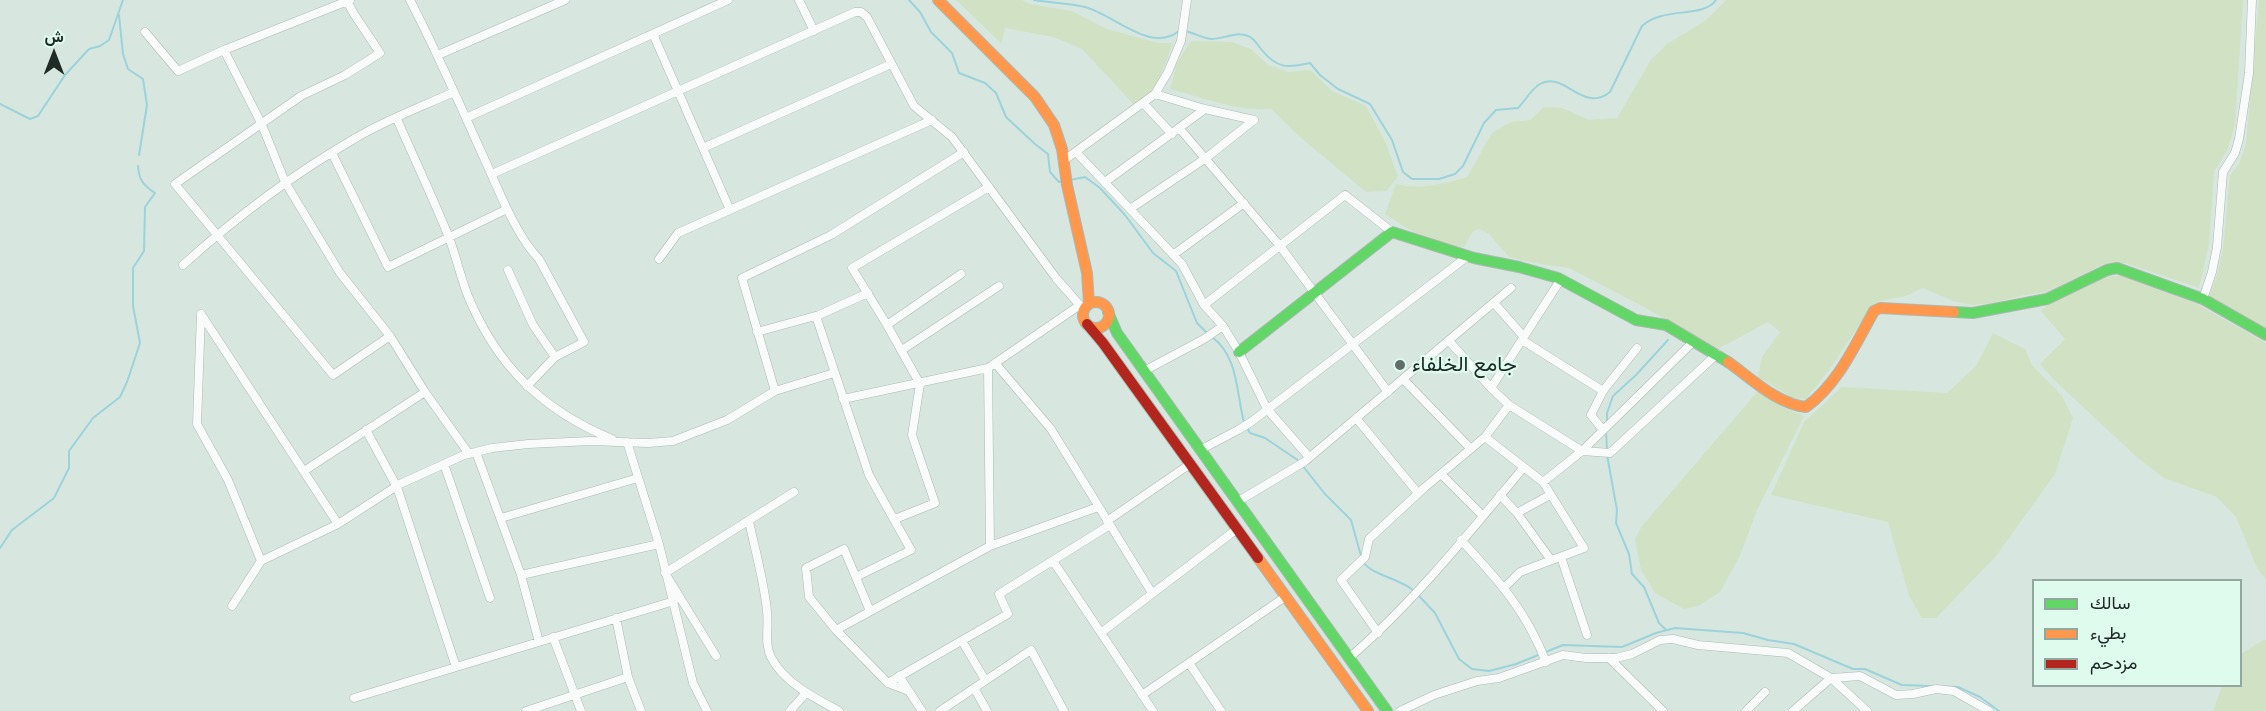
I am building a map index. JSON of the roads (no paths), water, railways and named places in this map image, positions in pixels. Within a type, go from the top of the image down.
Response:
[{"type":"main road","points":[[938,0],[1046,110],[1057,133],[1087,273],[1117,333],[1387,711]]},
{"type":"main road","points":[[1239,352],[1392,231],[1468,256],[1561,279],[1636,320],[1666,325],[1717,354],[1774,395],[1796,406],[1806,406],[1820,397],[1847,360],[1874,312],[1881,308],[1973,313],[2047,299],[2107,270],[2117,268],[2203,299],[2266,334]]},
{"type":"main road","points":[[1087,273],[1083,317],[1087,324],[1368,711]]},
{"type":"main road","points":[[1084,306],[1097,302],[1107,309]]},
{"type":"main road","points":[[1087,324],[1094,328],[1102,326],[1107,320],[1107,309]]},
{"type":"main road","points":[[1309,630],[1316,628],[1322,621]]},
{"type":"main road","points":[[1320,646],[1324,640],[1334,637]]},
{"type":"street","points":[[145,32],[178,71],[348,0],[354,14],[380,53],[345,75],[311,90],[175,184],[333,375],[390,336]]},
{"type":"street","points":[[410,0],[438,55],[507,209],[533,253],[539,259],[584,342],[555,357],[527,386]]},
{"type":"street","points":[[438,55],[565,0]]},
{"type":"street","points":[[466,118],[728,0]]},
{"type":"street","points":[[799,0],[814,31]]},
{"type":"street","points":[[1064,165],[1076,152],[1155,94],[1168,72],[1181,41],[1187,0]]},
{"type":"street","points":[[2203,299],[2217,247],[2223,172],[2235,153],[2239,139],[2249,73],[2252,0]]},
{"type":"street","points":[[492,174],[855,12],[861,12],[867,17],[914,106],[952,137],[1056,278],[1084,306],[991,366],[920,384],[909,384],[843,399]]},
{"type":"street","points":[[653,34],[730,210]]},
{"type":"street","points":[[224,50],[262,125],[285,182],[340,273],[390,336],[425,392],[473,453],[501,518],[521,575],[539,642]]},
{"type":"street","points":[[703,148],[891,64]]},
{"type":"street","points":[[183,265],[216,234],[285,182],[355,138],[454,92]]},
{"type":"street","points":[[1130,209],[1206,158],[1254,120],[1205,109],[1155,94]]},
{"type":"street","points":[[1144,104],[1172,134]]},
{"type":"street","points":[[1105,182],[1205,109]]},
{"type":"street","points":[[397,119],[449,237],[468,296],[504,363],[527,386],[574,420],[617,441]]},
{"type":"street","points":[[659,259],[678,233],[932,120]]},
{"type":"street","points":[[1180,129],[1280,246],[1388,392]]},
{"type":"street","points":[[775,391],[742,278],[831,236],[964,152]]},
{"type":"street","points":[[1076,152],[1182,264],[1204,304],[1223,326],[1239,352],[1267,409],[1307,459]]},
{"type":"street","points":[[332,153],[388,267],[507,209]]},
{"type":"street","points":[[894,519],[935,503],[912,435],[920,384],[852,268],[989,187]]},
{"type":"street","points":[[1204,304],[1345,195],[1392,231]]},
{"type":"street","points":[[1173,255],[1244,203]]},
{"type":"street","points":[[1200,450],[1251,422],[1468,256]]},
{"type":"street","points":[[508,270],[533,325],[555,357]]},
{"type":"street","points":[[887,325],[961,274]]},
{"type":"street","points":[[1491,388],[1561,279]]},
{"type":"street","points":[[902,350],[999,286]]},
{"type":"street","points":[[1237,502],[1297,468],[1511,288]]},
{"type":"street","points":[[758,332],[816,316],[868,293]]},
{"type":"street","points":[[1494,303],[1523,339],[1603,392]]},
{"type":"street","points":[[261,561],[228,480],[197,423],[201,314],[338,524]]},
{"type":"street","points":[[816,316],[868,475],[911,550],[856,577]]},
{"type":"street","points":[[1144,371],[1204,339],[1223,326]]},
{"type":"street","points":[[1449,340],[1509,405],[1582,451],[1599,454],[1610,453],[1717,354]]},
{"type":"street","points":[[1543,482],[1582,451],[1694,341]]},
{"type":"street","points":[[1603,430],[1591,415],[1603,392],[1637,348]]},
{"type":"street","points":[[991,366],[1051,429],[1152,593]]},
{"type":"street","points":[[990,546],[991,366]]},
{"type":"street","points":[[232,606],[261,561],[338,524],[397,487],[444,464],[473,453],[528,444],[662,442],[691,435],[727,420],[775,391],[834,373]]},
{"type":"street","points":[[1403,379],[1471,449]]},
{"type":"street","points":[[304,471],[425,392]]},
{"type":"street","points":[[1378,633],[1341,580],[1365,557],[1368,540],[1418,493],[1485,437],[1509,405]]},
{"type":"street","points":[[1356,418],[1418,493]]},
{"type":"street","points":[[366,430],[397,487],[456,667]]},
{"type":"street","points":[[1485,437],[1543,482],[1584,548],[1520,572],[1505,587]]},
{"type":"street","points":[[627,442],[659,544],[693,682],[707,711]]},
{"type":"street","points":[[444,464],[490,598]]},
{"type":"street","points":[[888,683],[1008,614],[999,594],[1053,561],[1190,464]]},
{"type":"street","points":[[1348,658],[1378,633],[1413,597],[1524,467]]},
{"type":"street","points":[[1440,474],[1483,516]]},
{"type":"street","points":[[501,518],[638,478]]},
{"type":"street","points":[[665,573],[794,492]]},
{"type":"street","points":[[1500,495],[1517,513],[1551,560]]},
{"type":"street","points":[[1517,513],[1550,495]]},
{"type":"street","points":[[836,630],[990,546],[1098,507]]},
{"type":"street","points":[[749,521],[767,612],[766,636],[771,657],[779,668],[806,693],[839,711]]},
{"type":"street","points":[[1102,632],[1237,529]]},
{"type":"street","points":[[1461,540],[1505,587],[1530,627],[1545,661]]},
{"type":"street","points":[[521,575],[659,544]]},
{"type":"street","points":[[870,611],[844,549],[806,568],[809,597],[836,630],[888,683],[909,691]]},
{"type":"street","points":[[1561,557],[1587,635]]},
{"type":"street","points":[[1053,561],[1153,711]]},
{"type":"street","points":[[665,573],[716,656]]},
{"type":"street","points":[[1142,695],[1285,597]]},
{"type":"street","points":[[354,698],[674,601]]},
{"type":"street","points":[[616,618],[628,676],[641,711]]},
{"type":"street","points":[[553,637],[580,711]]},
{"type":"street","points":[[1400,711],[1434,695],[1477,681],[1499,678],[1563,655],[1609,658],[1632,654],[1660,640],[1673,639],[1698,645],[1788,653],[1831,678],[1867,711]]},
{"type":"street","points":[[962,640],[985,680]]},
{"type":"street","points":[[940,711],[1031,650],[1064,711]]},
{"type":"street","points":[[1609,658],[1663,711]]},
{"type":"street","points":[[1189,663],[1221,711]]},
{"type":"street","points":[[526,711],[628,676]]},
{"type":"street","points":[[899,676],[922,711]]},
{"type":"street","points":[[1793,711],[1831,678],[1860,676],[1896,695],[1936,689],[1954,691],[1989,711]]},
{"type":"street","points":[[974,688],[987,711]]},
{"type":"street","points":[[1746,711],[1765,692]]},
{"type":"street","points":[[790,711],[806,693]]},
{"type":"waterway","points":[[0,104],[30,119],[38,116],[65,75],[89,49],[109,40],[123,0]]},
{"type":"waterway","points":[[909,0],[920,12],[931,32],[952,53],[959,73],[985,83],[996,93],[1006,117],[1048,154],[1050,172],[1059,182],[1064,181]]},
{"type":"waterway","points":[[1034,0],[1085,7],[1132,30],[1156,38],[1168,37],[1179,31]]},
{"type":"waterway","points":[[1185,31],[1211,39],[1234,35],[1248,36],[1277,64],[1295,66],[1310,63],[1320,75],[1338,89],[1370,104],[1392,140],[1403,172],[1412,179],[1439,179],[1455,174],[1463,166],[1484,123],[1496,110],[1518,108],[1537,86],[1549,81],[1557,82],[1591,98],[1600,97],[1610,92],[1642,26],[1661,16],[1702,9],[1710,6],[1716,0]]},
{"type":"waterway","points":[[119,15],[123,54],[128,69],[143,79],[147,105],[139,155]]},
{"type":"waterway","points":[[0,548],[12,530],[54,498],[69,468],[69,451],[93,418],[120,397],[127,382],[140,343],[133,306],[133,268],[144,251],[145,207],[155,193],[142,182],[138,166]]},
{"type":"waterway","points":[[1070,180],[1085,177],[1100,188],[1125,215],[1153,253],[1176,271],[1197,323],[1208,334]]},
{"type":"waterway","points":[[1212,337],[1221,345],[1232,365],[1244,422]]},
{"type":"waterway","points":[[1607,423],[1607,413],[1613,396],[1668,340]]},
{"type":"waterway","points":[[1247,427],[1250,433],[1265,438],[1299,461]]},
{"type":"waterway","points":[[1606,431],[1607,450]]},
{"type":"waterway","points":[[1607,455],[1617,510],[1616,523],[1629,554],[1632,574],[1644,587],[1659,623],[1666,630]]},
{"type":"waterway","points":[[1302,465],[1325,494],[1351,520],[1361,556]]},
{"type":"waterway","points":[[1363,562],[1373,571],[1402,583],[1414,591]]},
{"type":"waterway","points":[[1418,595],[1435,613],[1459,659],[1472,669],[1489,671],[1516,664],[1563,645],[1622,647],[1675,628],[1743,633],[1794,644],[1853,669],[1865,669],[1902,685],[1958,687],[1980,697],[1999,711]]},
{"type":"place","name":"جامع الخلفاء","points":[[1400,365]]}]
